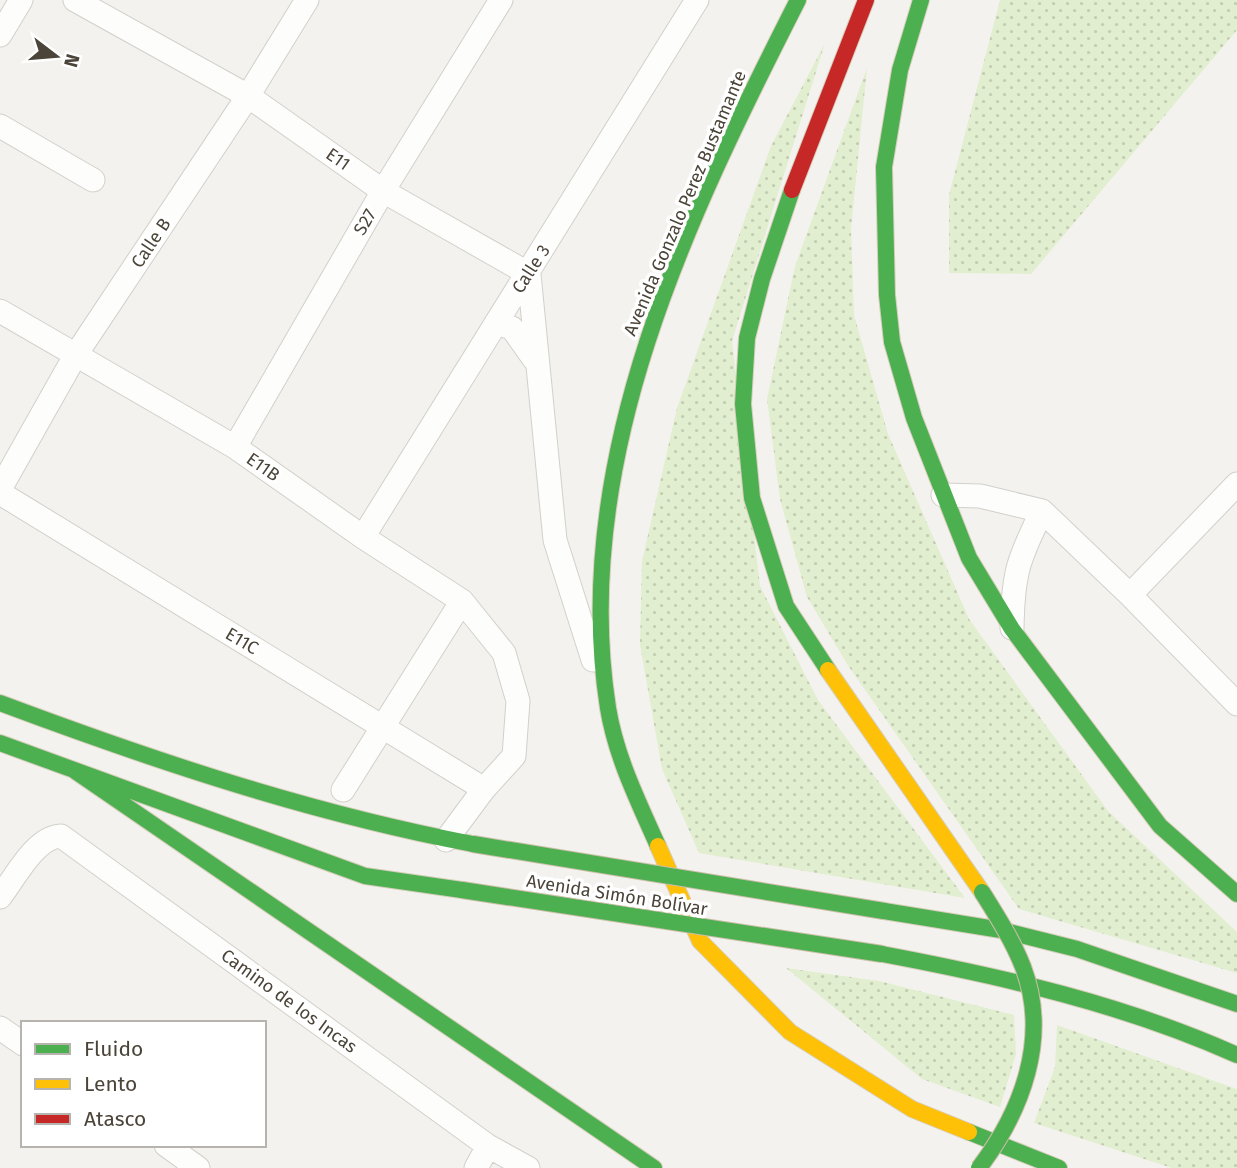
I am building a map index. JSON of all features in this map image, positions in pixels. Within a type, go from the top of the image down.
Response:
[{"type":"main road","name":"Avenida Gonzalo Perez Bustamante","points":[[797,0],[746,102],[651,324],[626,411],[609,510],[599,604],[608,708],[622,766],[700,941],[790,1032],[847,1069],[912,1109],[1059,1168]]},
{"type":"main road","points":[[866,0],[808,142],[762,279],[747,338],[743,404],[752,499],[786,606],[881,750],[933,818],[982,892],[1028,978],[1032,1040],[1025,1089],[1016,1113],[979,1168]]},
{"type":"main road","points":[[921,0],[900,71],[884,167],[887,295],[892,342],[914,418],[969,558],[1012,629],[1160,827],[1237,894]]},
{"type":"main road","name":"Avenida Simón Bolívar","points":[[0,703],[142,755],[382,826],[446,840],[1001,930],[1077,949],[1237,1004]]},
{"type":"main road","name":"Avenida Simón Bolívar","points":[[0,743],[365,876],[882,954],[1016,979],[1080,996],[1237,1055]]},
{"type":"main road","points":[[75,771],[654,1168]]},
{"type":"street","points":[[0,35],[21,0]]},
{"type":"street","name":"E11","points":[[75,0],[248,96],[383,191],[528,274]]},
{"type":"street","name":"Calle B","points":[[0,491],[75,356],[248,96],[307,0]]},
{"type":"street","name":"S27","points":[[235,447],[383,191],[501,0]]},
{"type":"street","name":"Calle 3","points":[[363,537],[697,0]]},
{"type":"street","points":[[0,125],[93,180]]},
{"type":"street","points":[[528,274],[534,359],[555,540],[608,708]]},
{"type":"street","name":"E11B","points":[[0,311],[235,447],[363,537],[462,601],[504,653],[518,701],[514,756],[484,789]]},
{"type":"street","points":[[496,323],[512,328],[534,359]]},
{"type":"street","points":[[1130,595],[1237,484]]},
{"type":"street","name":"E11C","points":[[0,491],[484,789]]},
{"type":"street","points":[[943,495],[980,496],[1042,511],[1130,595],[1237,704]]},
{"type":"street","points":[[1012,629],[1013,582],[1019,557],[1042,511]]},
{"type":"street","points":[[343,790],[462,601]]},
{"type":"street","points":[[446,840],[484,789]]},
{"type":"street","name":"Camino de los Incas","points":[[0,897],[40,845],[50,836],[61,836],[488,1146],[528,1168]]},
{"type":"street","points":[[0,1028],[21,1043]]},
{"type":"street","points":[[476,1168],[488,1146]]},
{"type":"street","points":[[169,1147],[198,1168]]},
{"type":"green space","points":[[1000,0],[1237,0],[1237,30],[1031,274],[949,273],[949,195]]},
{"type":"green space","points":[[825,43],[732,341],[760,586],[818,700],[965,898],[699,853],[662,769],[640,645],[642,561],[677,408],[771,146]]},
{"type":"green space","points":[[867,68],[851,229],[854,315],[888,434],[969,619],[1108,811],[1237,932],[1237,973],[1019,909],[849,667],[807,597],[780,499],[767,399],[795,266]]},
{"type":"green space","points":[[786,968],[879,981],[1014,1015],[1016,1054],[1000,1107],[922,1079]]},
{"type":"green space","points":[[1057,1025],[1237,1089],[1237,1168],[1172,1168],[1034,1123],[1055,1067]]},
{"type":"traffic: fast","points":[[658,846],[622,761],[608,708],[600,615],[606,523],[622,431],[648,341],[680,253],[717,166],[798,0]]},
{"type":"traffic: fast","points":[[921,0],[900,70],[884,167],[887,295],[892,342],[914,418],[969,558],[1012,629],[1160,826],[1237,894]]},
{"type":"traffic: fast","points":[[792,190],[762,279],[747,338],[743,404],[752,498],[786,606],[828,670]]},
{"type":"traffic: fast","points":[[0,703],[233,784],[352,817],[473,844]]},
{"type":"traffic: fast","points":[[0,743],[365,876],[462,890]]},
{"type":"traffic: fast","points":[[75,771],[654,1168]]},
{"type":"traffic: fast","points":[[473,844],[884,911]]},
{"type":"traffic: fast","points":[[462,890],[882,954]]},
{"type":"traffic: fast","points":[[979,1168],[1008,1123],[1019,1098],[1027,1073],[1034,1020],[1031,994],[1023,967],[1010,938],[982,892]]},
{"type":"traffic: fast","points":[[884,911],[1001,930],[1077,949],[1237,1004]]},
{"type":"traffic: fast","points":[[882,954],[973,972],[1062,994],[1151,1021],[1237,1055]]},
{"type":"traffic: fast","points":[[969,1132],[1059,1168]]},
{"type":"traffic: slow","points":[[828,670],[982,892]]},
{"type":"traffic: slow","points":[[658,846],[700,941],[790,1032],[912,1109],[969,1132]]},
{"type":"traffic: jam","points":[[792,190],[866,0]]}]
